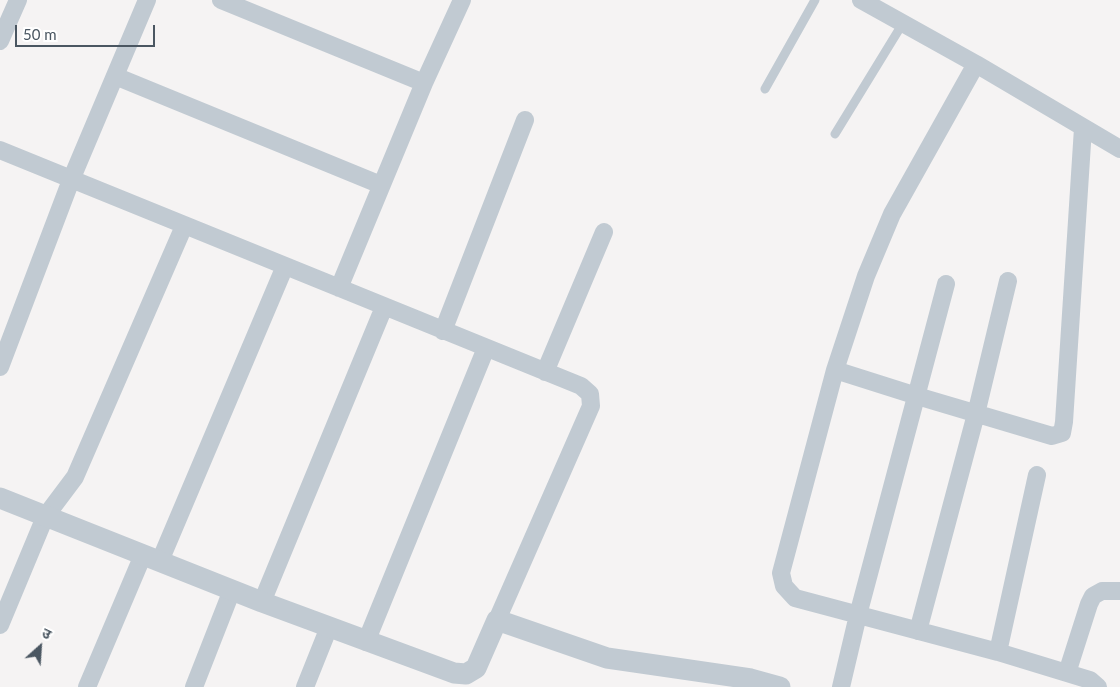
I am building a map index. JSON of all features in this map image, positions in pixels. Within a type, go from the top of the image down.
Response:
[{"type":"street","points":[[0,42],[18,0]]},
{"type":"street","points":[[0,367],[71,180],[147,0]]},
{"type":"street","points":[[220,0],[424,83]]},
{"type":"street","points":[[339,288],[424,83],[462,0]]},
{"type":"street","points":[[861,0],[976,64],[1120,149]]},
{"type":"street","points":[[976,64],[901,198],[878,245],[866,276],[835,370],[781,573],[784,586],[795,598],[998,652],[1090,680],[1098,687]]},
{"type":"street","points":[[115,76],[382,184]]},
{"type":"street","points":[[443,331],[525,120]]},
{"type":"street","points":[[835,370],[1052,436],[1062,433],[1083,128]]},
{"type":"street","points":[[0,150],[581,386],[590,394],[591,406],[476,668],[465,677],[262,602],[0,498]]},
{"type":"street","points":[[0,626],[45,517],[75,477],[184,226]]},
{"type":"street","points":[[545,372],[604,232]]},
{"type":"street","points":[[87,687],[151,558],[285,266]]},
{"type":"street","points":[[918,631],[976,414],[1008,281]]},
{"type":"street","points":[[840,687],[946,284]]},
{"type":"street","points":[[262,602],[384,307]]},
{"type":"street","points":[[366,642],[486,348]]},
{"type":"street","points":[[998,652],[1037,475]]},
{"type":"street","points":[[194,687],[232,590]]},
{"type":"street","points":[[1067,673],[1093,596],[1102,591],[1120,591]]},
{"type":"street","points":[[497,620],[607,658],[751,679],[780,687]]},
{"type":"street","points":[[305,687],[330,627]]},
{"type":"lane","points":[[765,89],[815,0]]},
{"type":"lane","points":[[836,134],[903,23]]}]
